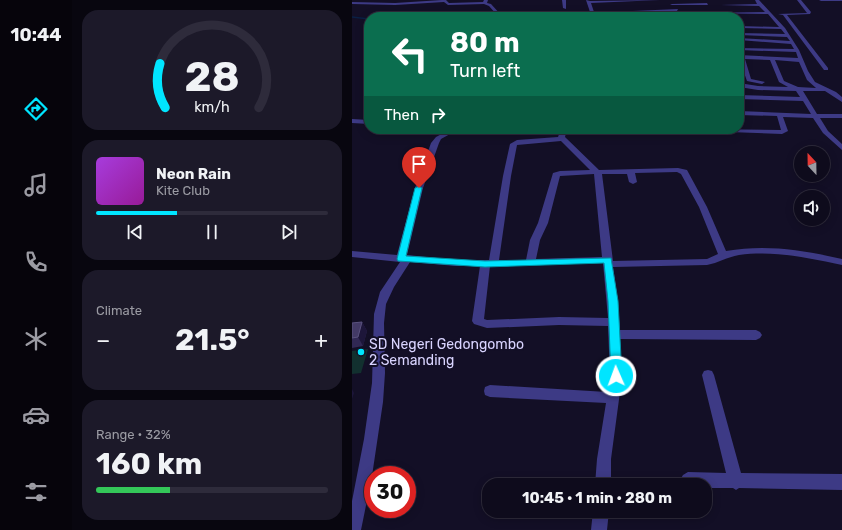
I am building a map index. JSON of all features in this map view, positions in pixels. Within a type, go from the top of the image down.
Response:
[{"type":"street","points":[[564,0],[565,8]]},
{"type":"street","points":[[644,0],[651,9]]},
{"type":"street","points":[[592,12],[589,1],[607,2],[658,0]]},
{"type":"street","points":[[668,0],[677,10]]},
{"type":"street","points":[[744,13],[808,14],[809,12],[799,0]]},
{"type":"street","points":[[821,0],[842,0]]},
{"type":"street","points":[[352,3],[412,3],[419,6],[445,2],[485,2],[496,12]]},
{"type":"street","points":[[607,2],[611,12]]},
{"type":"street","points":[[672,5],[707,2],[715,12]]},
{"type":"street","points":[[722,5],[759,2],[783,28],[797,51],[800,60],[813,83],[841,96]]},
{"type":"street","points":[[385,9],[390,4]]},
{"type":"street","points":[[694,4],[701,12]]},
{"type":"street","points":[[610,7],[677,10]]},
{"type":"street","points":[[727,8],[730,12]]},
{"type":"street","points":[[628,12],[651,9]]},
{"type":"street","points":[[784,14],[826,69]]},
{"type":"street","points":[[769,21],[777,21]]},
{"type":"street","points":[[744,27],[783,28]]},
{"type":"street","points":[[744,34],[788,36]]},
{"type":"street","points":[[744,40],[792,43]]},
{"type":"street","points":[[744,49],[797,51]]},
{"type":"street","points":[[744,57],[800,60]]},
{"type":"street","points":[[772,59],[782,82]]},
{"type":"street","points":[[744,66],[750,80],[782,82],[799,90],[825,132],[842,148]]},
{"type":"street","points":[[744,85],[799,90],[830,90]]},
{"type":"street","points":[[746,103],[805,100]]},
{"type":"street","points":[[746,103],[778,114],[842,116]]},
{"type":"street","points":[[744,131],[785,131],[778,114]]},
{"type":"street","points":[[352,121],[364,122]]},
{"type":"street","points":[[353,530],[365,481],[374,419],[378,382],[379,318],[381,303],[404,259],[419,188],[435,143],[438,138],[446,134]]},
{"type":"street","points":[[603,478],[616,376],[615,334],[613,301],[598,173],[563,134],[517,142],[514,144],[507,176],[478,321],[487,324],[559,321],[614,322]]},
{"type":"street","points":[[530,263],[535,240],[543,223],[556,175],[562,172],[598,173],[678,170],[684,172],[703,207],[723,255]]},
{"type":"street","points":[[630,171],[632,182]]},
{"type":"street","points":[[352,254],[404,259],[489,264],[707,262],[716,260],[723,255],[760,249],[780,250],[842,262]]},
{"type":"street","points":[[615,334],[756,335]]},
{"type":"street","points":[[708,375],[736,482]]},
{"type":"street","points":[[490,392],[614,398]]},
{"type":"street","points":[[712,481],[842,482]]},
{"type":"street","points":[[599,530],[600,518]]},
{"type":"green space","points":[[368,349],[361,373],[352,374],[352,351]]},
{"type":"building","points":[[362,322],[358,337],[352,338],[352,323]]},
{"type":"waterway","points":[[352,17],[364,18]]},
{"type":"place","name":"SD Negeri Gedongombo 2 Semanding","points":[[361,352]]},
{"type":"route","points":[[419,188],[401,259],[485,264],[608,260],[613,301],[616,376]]}]
